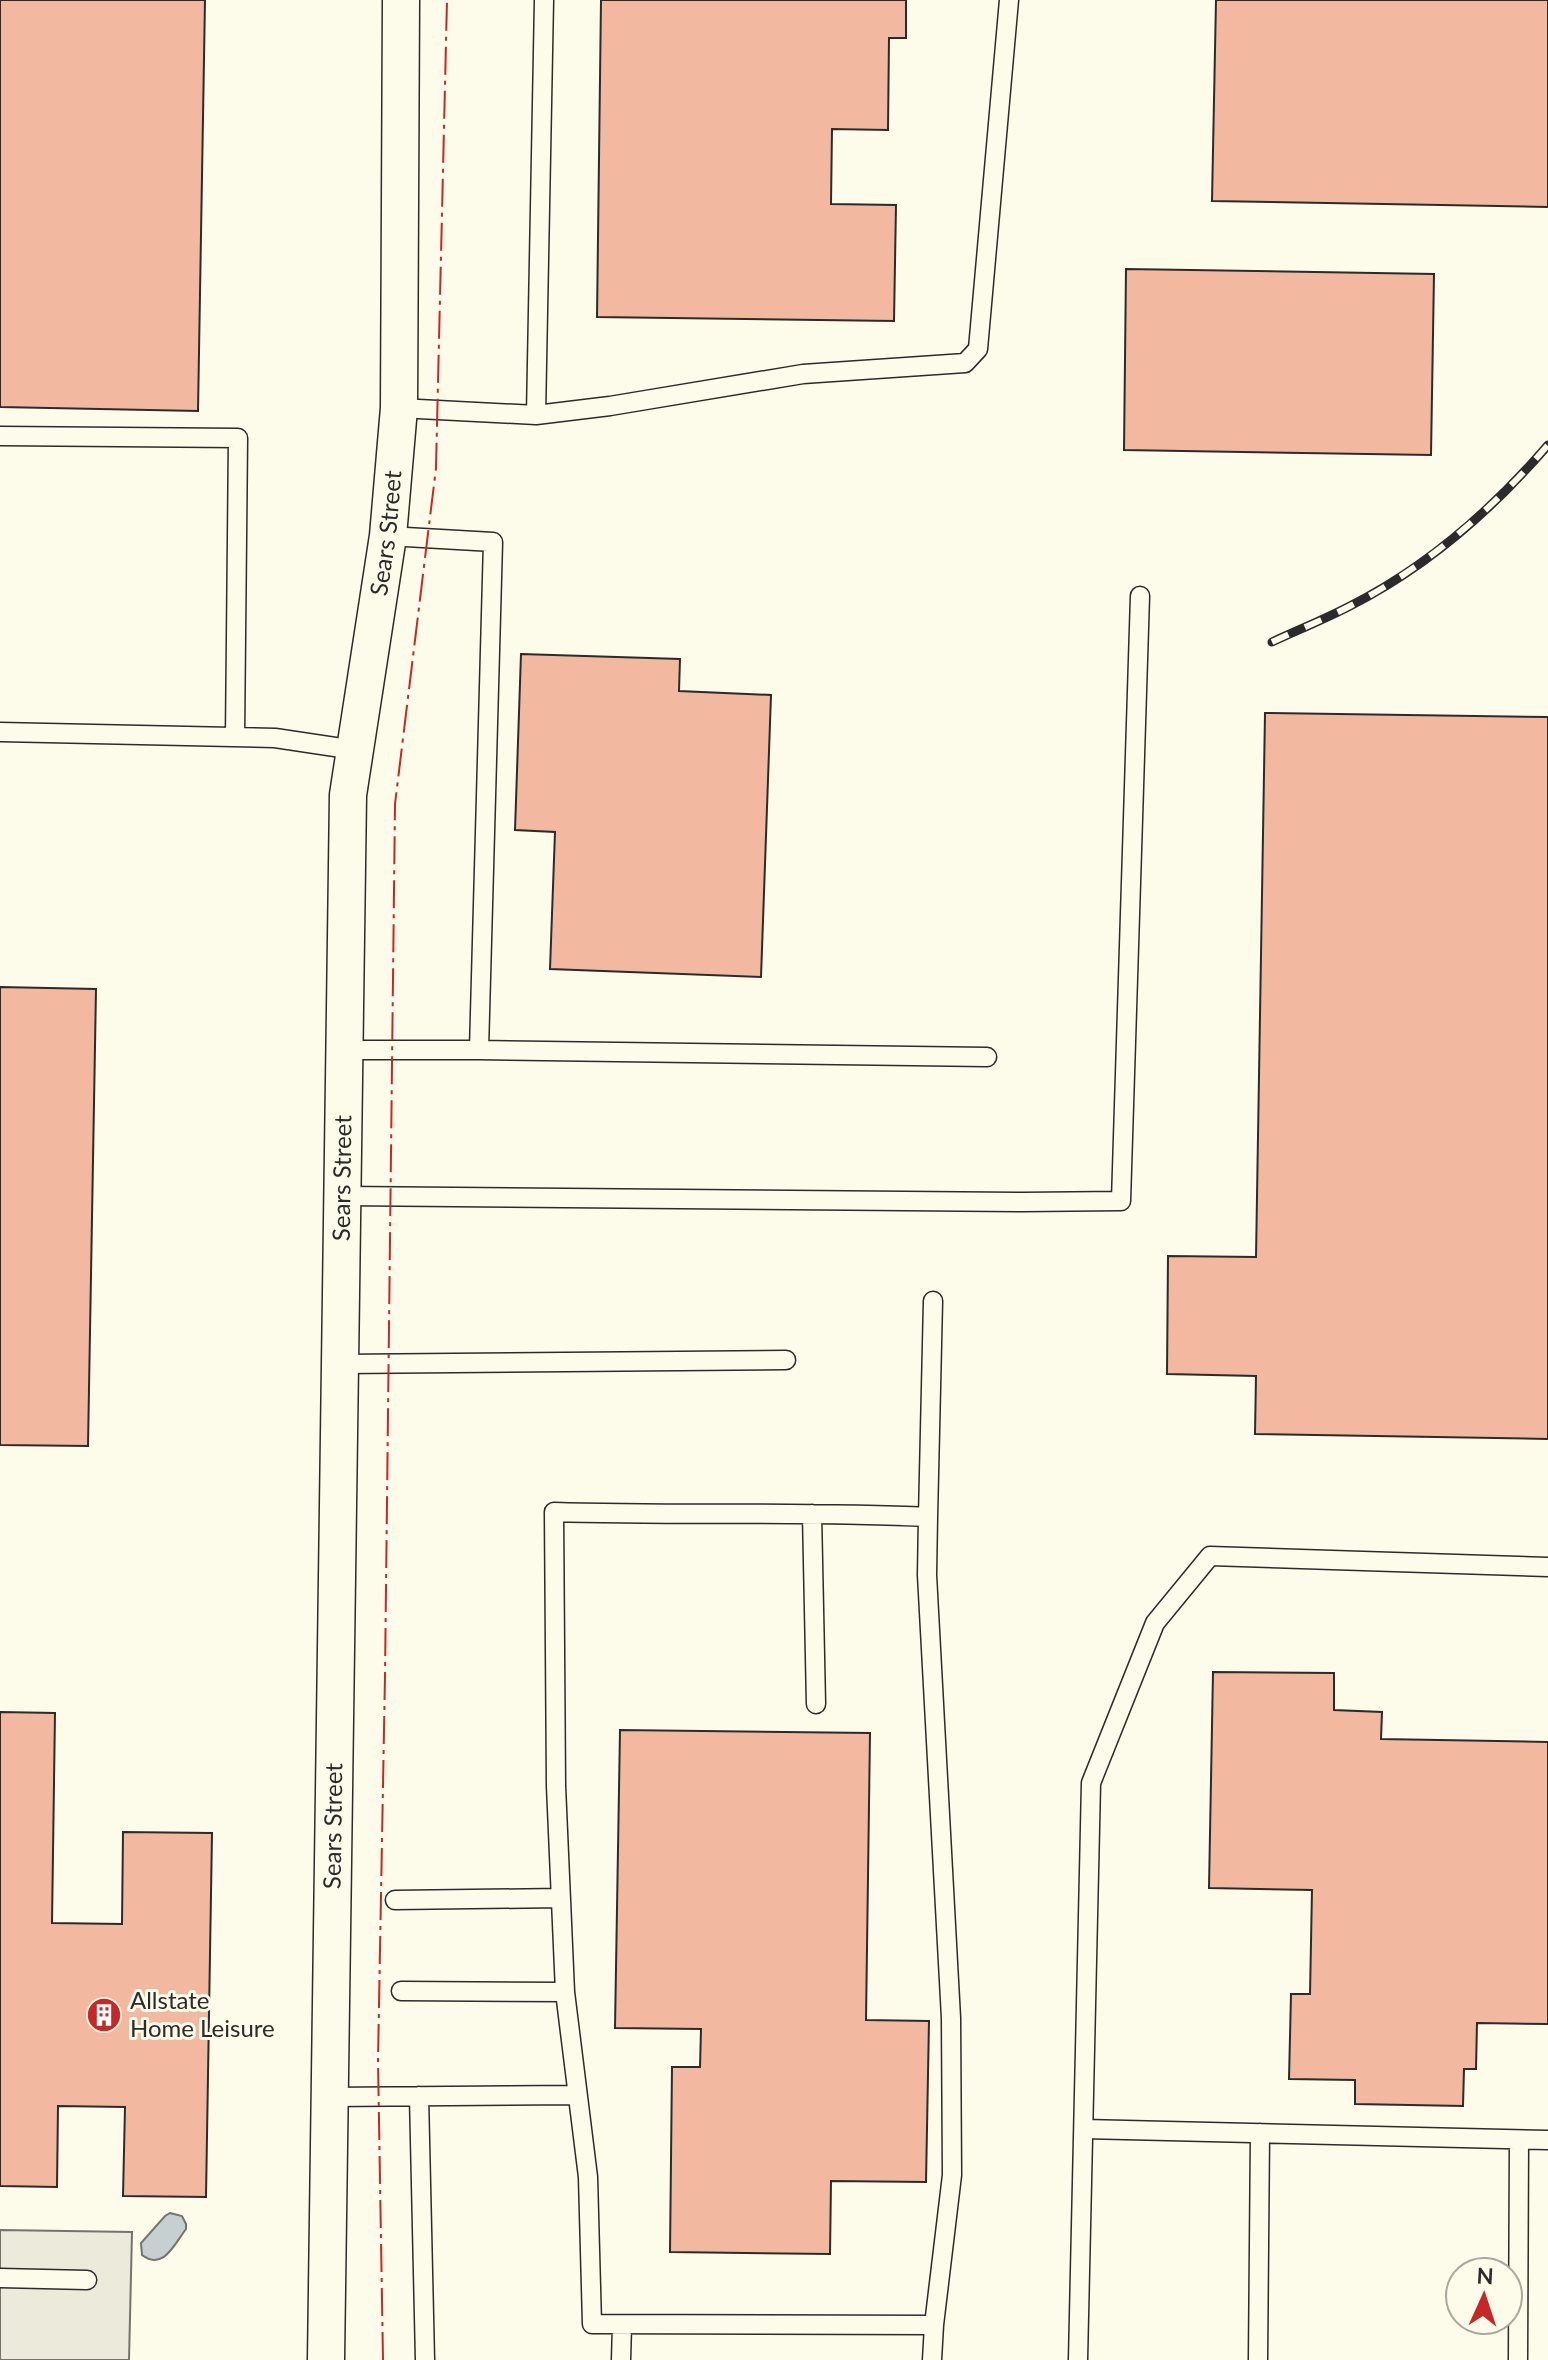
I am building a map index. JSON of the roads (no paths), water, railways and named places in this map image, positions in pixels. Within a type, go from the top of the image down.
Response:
[{"type":"street","name":"Sears Street","points":[[326,2360],[348,795],[388,536],[399,408],[401,0]]},
{"type":"lane","points":[[536,415],[544,0]]},
{"type":"lane","points":[[399,408],[536,415],[803,374],[965,363],[978,349],[1009,0]]},
{"type":"lane","points":[[0,436],[238,438],[235,737]]},
{"type":"lane","points":[[388,536],[493,542],[479,1050]]},
{"type":"lane","points":[[343,1196],[1121,1201],[1140,596]]},
{"type":"lane","points":[[0,732],[275,738],[355,750]]},
{"type":"lane","points":[[345,1050],[987,1057]]},
{"type":"lane","points":[[932,2360],[952,2175],[951,2018],[928,1590],[933,1301]]},
{"type":"lane","points":[[342,1364],[786,1360]]},
{"type":"lane","points":[[928,1517],[554,1512],[556,1786],[565,1992],[588,2177],[592,2324],[934,2325]]},
{"type":"lane","points":[[812,1514],[816,1704]]},
{"type":"lane","points":[[1078,2360],[1091,1783],[1155,1623],[1210,1556],[1548,1567]]},
{"type":"lane","points":[[395,1900],[561,1898]]},
{"type":"lane","points":[[401,1991],[565,1992]]},
{"type":"lane","points":[[329,2097],[577,2095]]},
{"type":"lane","points":[[419,2096],[425,2360]]},
{"type":"lane","points":[[1084,2129],[1548,2140]]},
{"type":"lane","points":[[1258,2360],[1260,2133]]},
{"type":"lane","points":[[1518,2360],[1519,2140]]},
{"type":"lane","points":[[0,2278],[87,2280]]},
{"type":"lane","points":[[621,2360],[622,2325]]},
{"type":"railway","points":[[1272,642],[1350,606],[1405,574],[1481,514],[1548,445]]},
{"type":"place","name":"Allstate Home Leisure","points":[[104,2015]]}]
